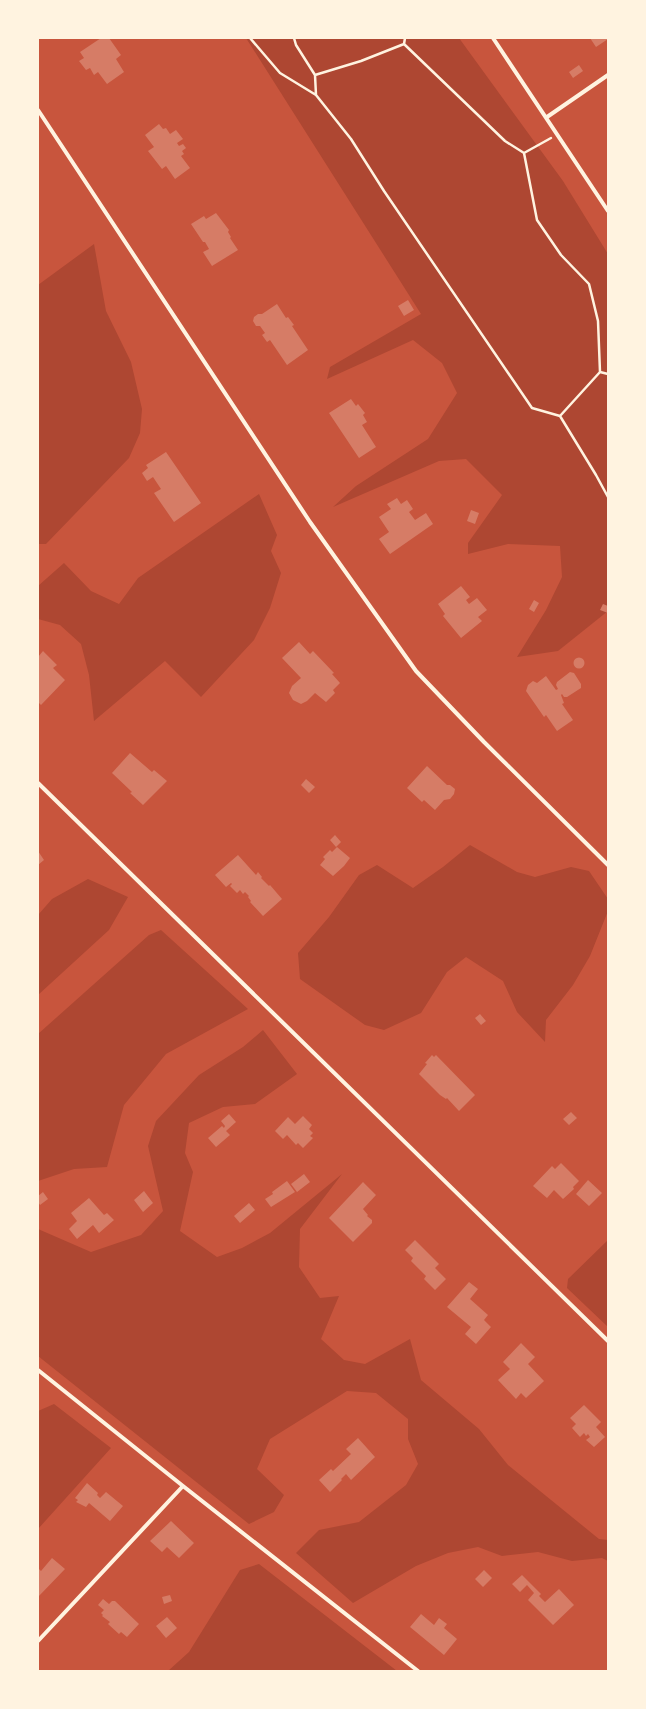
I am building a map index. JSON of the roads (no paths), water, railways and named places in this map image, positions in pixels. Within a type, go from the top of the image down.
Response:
[{"type":"street","points":[[493,38],[547,117],[608,211]]},
{"type":"street","points":[[547,117],[608,75]]},
{"type":"street","points":[[38,110],[310,522],[416,671],[484,742],[608,865]]},
{"type":"street","points":[[38,783],[608,1341]]},
{"type":"street","points":[[38,1370],[418,1671]]},
{"type":"street","points":[[38,1641],[183,1486]]}]
